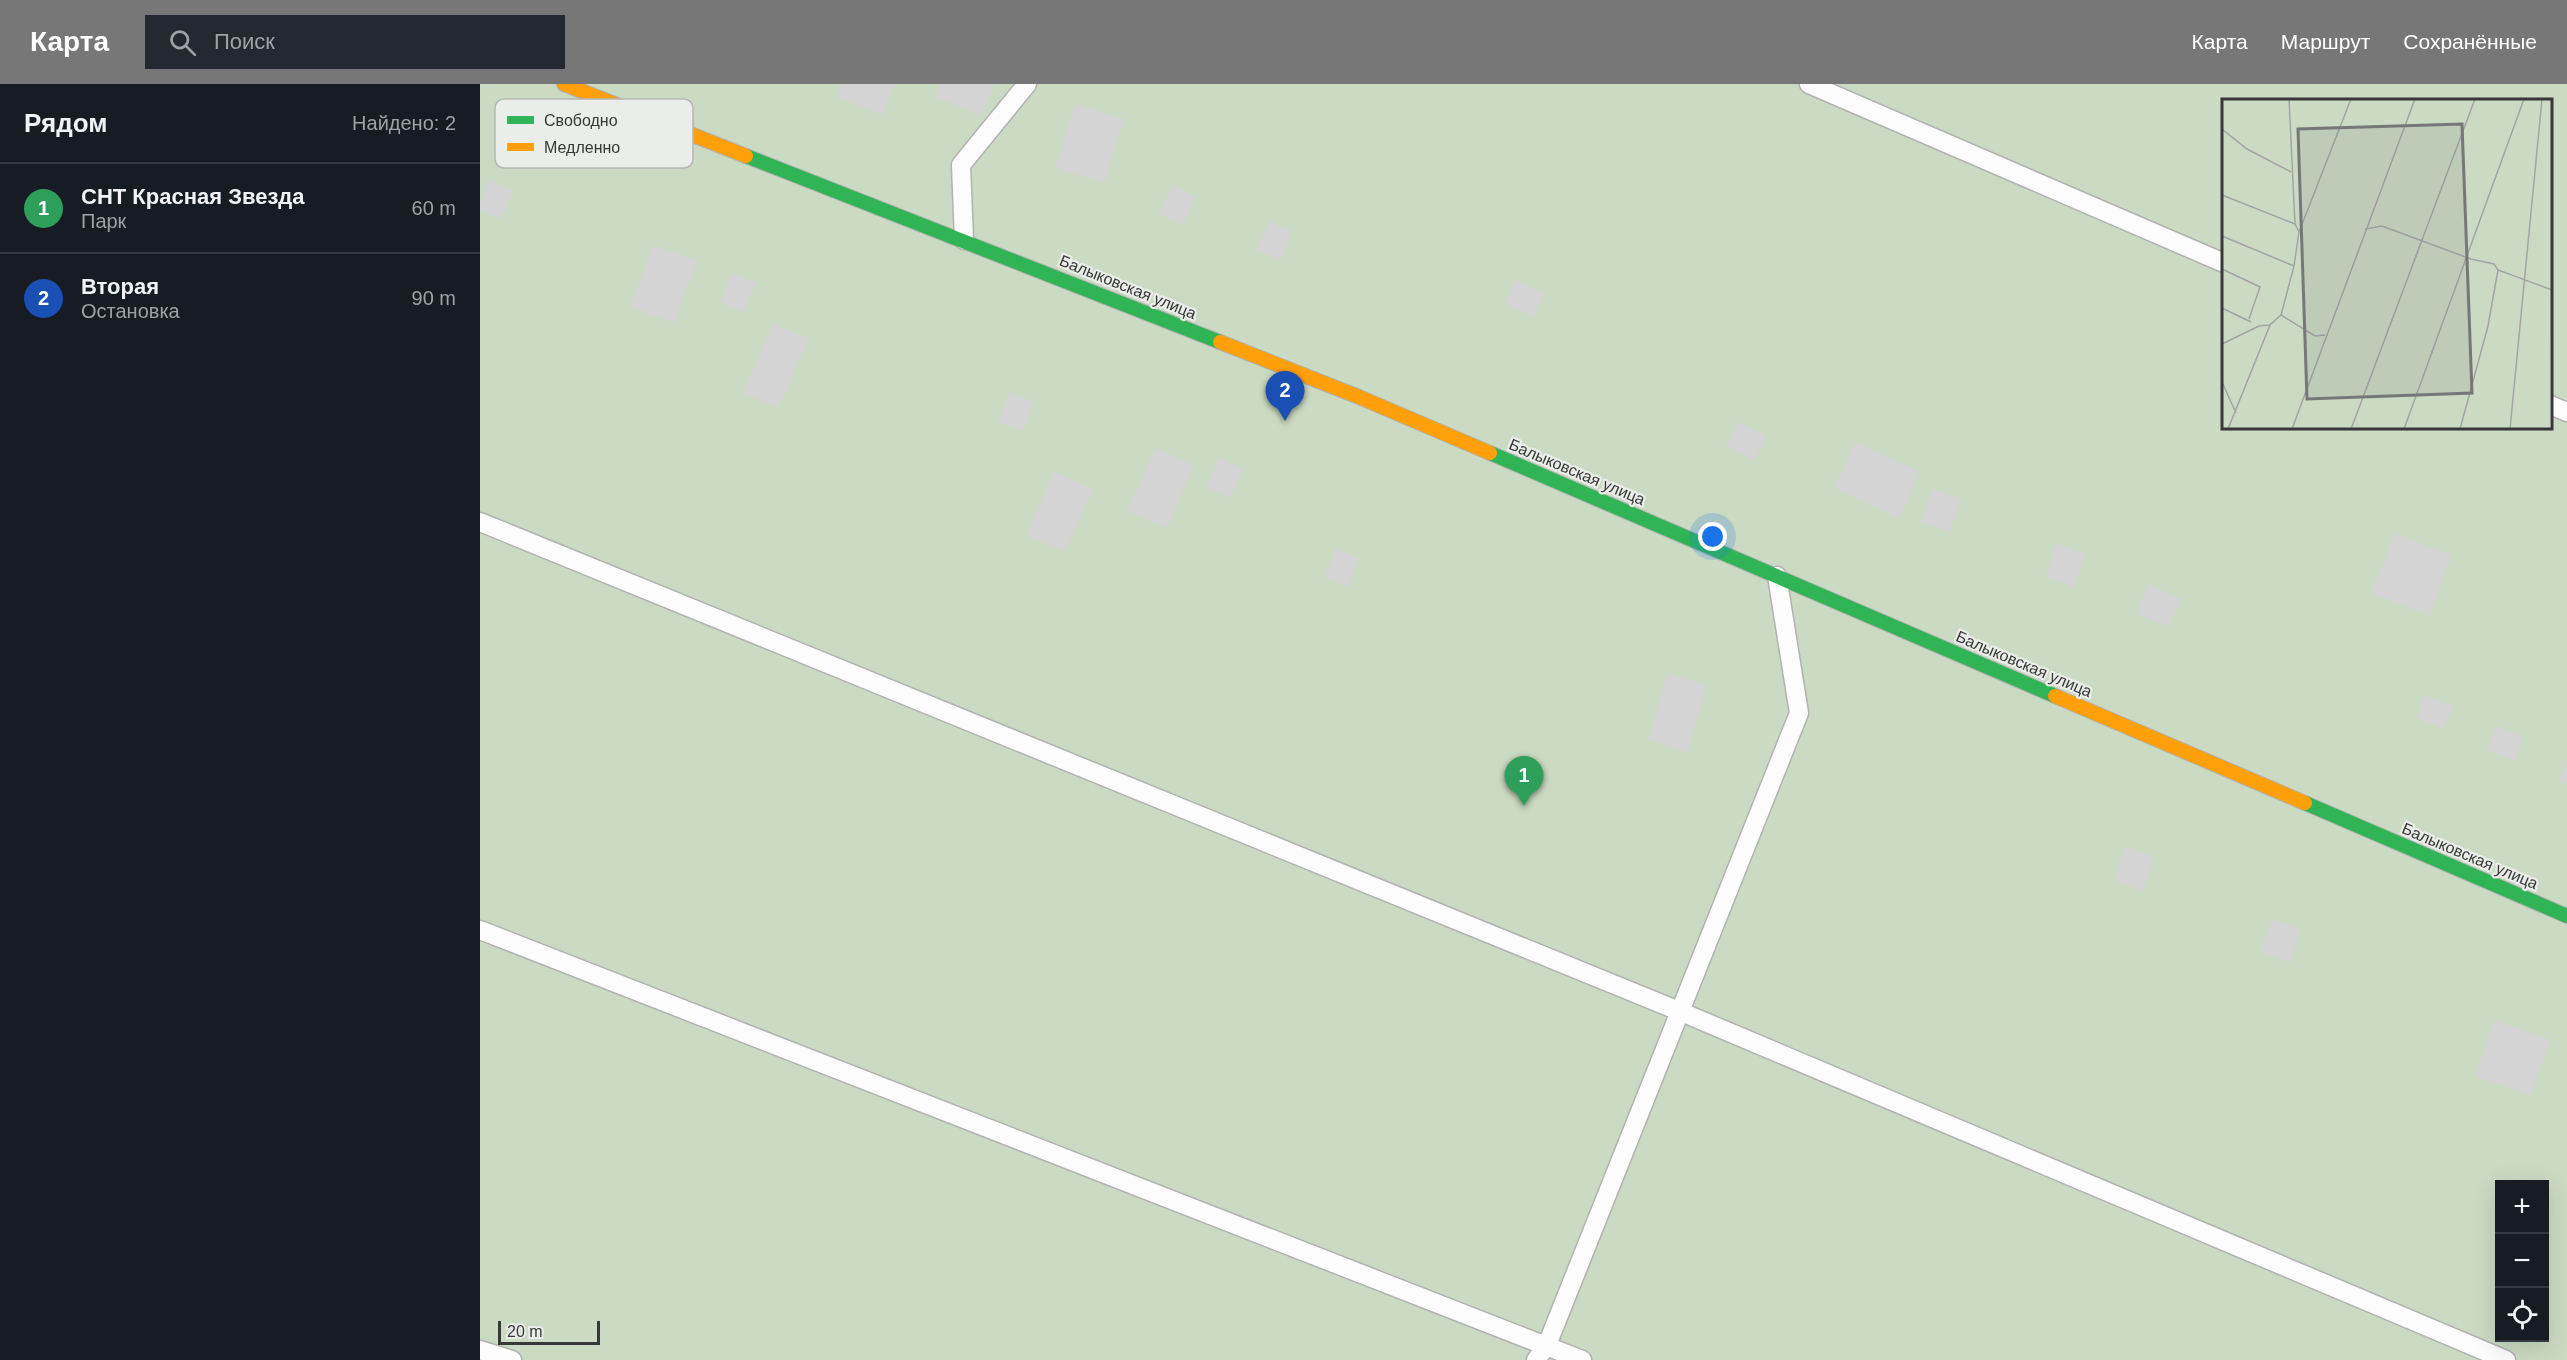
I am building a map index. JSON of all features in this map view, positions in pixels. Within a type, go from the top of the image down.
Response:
[{"type":"street","name":"Балыковская улица","points":[[564,84],[602,99]]},
{"type":"street","name":"Балыковская улица","points":[[693,134],[1359,397],[2567,916]]},
{"type":"lane","points":[[964,240],[961,165],[1027,84]]},
{"type":"lane","points":[[1809,84],[2222,263]]},
{"type":"lane","points":[[2552,406],[2567,412]]},
{"type":"lane","points":[[480,522],[1679,1011],[2506,1360]]},
{"type":"lane","points":[[1542,1353],[1798,713],[1777,576]]},
{"type":"lane","points":[[480,930],[1542,1353],[1582,1360]]},
{"type":"lane","points":[[480,1350],[512,1360]]},
{"type":"green space","points":[[480,84],[2567,84],[2567,1360],[480,1360]]},
{"type":"building","points":[[841,84],[895,84],[882,115],[836,96]]},
{"type":"building","points":[[940,84],[994,84],[982,116],[935,97]]},
{"type":"building","points":[[1075,104],[1124,119],[1104,183],[1055,168]]},
{"type":"building","points":[[489,180],[513,191],[501,219],[480,210],[480,202]]},
{"type":"building","points":[[1172,185],[1196,196],[1183,225],[1159,214]]},
{"type":"building","points":[[1269,221],[1292,231],[1280,260],[1256,250]]},
{"type":"building","points":[[653,245],[697,261],[674,323],[630,307]]},
{"type":"building","points":[[732,273],[756,283],[743,312],[720,302]]},
{"type":"building","points":[[1516,280],[1544,294],[1533,317],[1504,303]]},
{"type":"building","points":[[773,323],[809,339],[778,408],[743,393]]},
{"type":"building","points":[[1010,392],[1034,403],[1022,431],[998,421]]},
{"type":"building","points":[[1738,422],[1766,436],[1755,460],[1726,446]]},
{"type":"building","points":[[1855,442],[1920,472],[1899,518],[1834,488]]},
{"type":"building","points":[[1155,448],[1194,465],[1167,528],[1127,511]]},
{"type":"building","points":[[1219,458],[1243,469],[1230,498],[1206,487]]},
{"type":"building","points":[[1054,472],[1093,489],[1065,552],[1026,535]]},
{"type":"building","points":[[1932,489],[1961,499],[1949,532],[1920,522]]},
{"type":"building","points":[[2395,533],[2452,556],[2429,616],[2371,593]]},
{"type":"building","points":[[2056,543],[2085,554],[2074,587],[2045,577]]},
{"type":"building","points":[[1336,548],[1360,559],[1347,587],[1324,577]]},
{"type":"building","points":[[2148,584],[2181,599],[2168,627],[2136,613]]},
{"type":"building","points":[[1667,673],[1707,685],[1688,752],[1648,740]]},
{"type":"building","points":[[2424,695],[2453,706],[2444,729],[2416,718]]},
{"type":"building","points":[[2496,726],[2524,737],[2515,760],[2487,750]]},
{"type":"building","points":[[2567,761],[2567,784],[2559,781]]},
{"type":"building","points":[[2125,847],[2154,857],[2143,891],[2114,880]]},
{"type":"building","points":[[2272,919],[2301,929],[2289,963],[2260,952]]},
{"type":"building","points":[[2494,1020],[2550,1040],[2531,1095],[2475,1076]]},
{"type":"traffic: fast","points":[[746,156],[1220,342]]},
{"type":"traffic: fast","points":[[1490,453],[2055,696]]},
{"type":"traffic: fast","points":[[2305,803],[2567,916]]},
{"type":"traffic: slow","points":[[564,84],[602,99]]},
{"type":"traffic: slow","points":[[693,135],[746,156]]},
{"type":"traffic: slow","points":[[1220,342],[1359,397],[1490,453]]},
{"type":"traffic: slow","points":[[2055,696],[2305,803]]},
{"type":"place","name":"Вторая","points":[[1285,421]]},
{"type":"place","name":"СНТ Красная Звезда","points":[[1524,806]]}]
